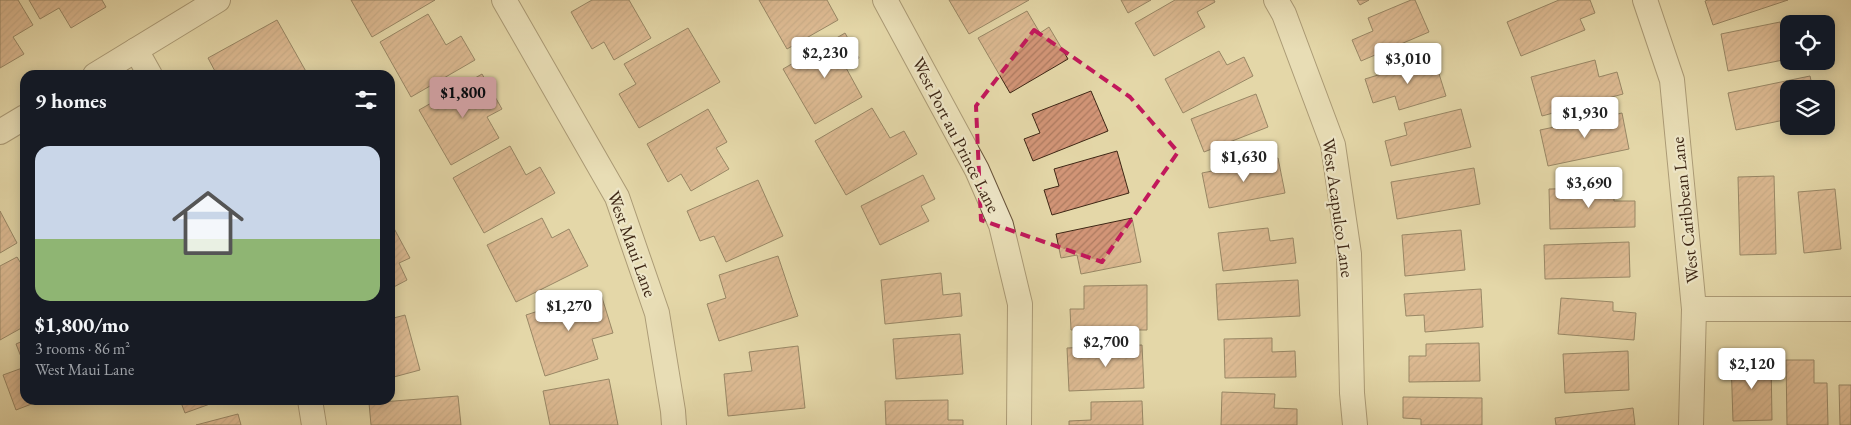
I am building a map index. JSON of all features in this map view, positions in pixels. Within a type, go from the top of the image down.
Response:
[{"type":"street","points":[[103,70],[218,0]]},
{"type":"street","name":"West Maui Lane","points":[[504,0],[617,197],[657,313],[674,425]]},
{"type":"street","name":"West Port au Prince Lane","points":[[885,0],[977,170],[1001,225],[1020,304],[1019,425]]},
{"type":"street","name":"West Acapulco Lane","points":[[1276,0],[1284,14],[1333,145],[1349,254],[1352,393],[1355,425]]},
{"type":"street","name":"West Caribbean Lane","points":[[1645,0],[1672,80],[1694,310],[1691,425]]},
{"type":"street","points":[[136,50],[147,70]]},
{"type":"street","points":[[0,132],[20,120]]},
{"type":"street","points":[[1694,310],[1851,309]]},
{"type":"street","points":[[311,405],[314,425]]},
{"type":"highlighted area","points":[[1034,30],[1130,97],[1178,152],[1102,262],[981,220],[976,106]]},
{"type":"building","points":[[0,0],[18,0],[33,25],[13,37],[24,54],[0,68]]},
{"type":"building","points":[[29,0],[102,0],[106,7],[71,28],[59,8],[40,19]]},
{"type":"building","points":[[351,0],[435,0],[372,37]]},
{"type":"building","points":[[592,0],[629,0],[651,38],[614,60],[604,42],[592,49],[571,12]]},
{"type":"building","points":[[759,0],[827,0],[838,20],[787,49]]},
{"type":"building","points":[[949,0],[1029,0],[969,34]]},
{"type":"building","points":[[1121,0],[1151,0],[1128,13]]},
{"type":"building","points":[[1175,0],[1214,0],[1215,2],[1197,12],[1205,27],[1154,56],[1135,23]]},
{"type":"building","points":[[1357,0],[1369,0],[1360,5]]},
{"type":"building","points":[[1415,0],[1429,32],[1361,61],[1352,40],[1373,31],[1368,18]]},
{"type":"building","points":[[1559,0],[1590,0],[1595,13],[1580,19],[1585,30],[1521,56],[1507,22]]},
{"type":"building","points":[[1788,0],[1713,25],[1705,1]]},
{"type":"building","points":[[1027,11],[1040,33],[1049,27],[1068,59],[1010,93],[978,38]]},
{"type":"building","points":[[428,14],[446,45],[461,36],[475,60],[411,97],[380,42]]},
{"type":"building","points":[[277,20],[305,70],[214,70],[208,58]]},
{"type":"building","points":[[1780,22],[1780,61],[1728,71],[1721,34]]},
{"type":"building","points":[[688,28],[720,82],[639,128],[619,94],[636,84],[624,64]]},
{"type":"building","points":[[845,33],[859,58],[845,66],[862,97],[815,124],[783,69]]},
{"type":"building","points":[[1219,51],[1227,65],[1244,57],[1253,76],[1183,113],[1165,79]]},
{"type":"building","points":[[1434,58],[1446,96],[1399,110],[1395,96],[1373,103],[1365,79]]},
{"type":"building","points":[[1595,60],[1599,77],[1617,72],[1623,94],[1542,116],[1531,77]]},
{"type":"building","points":[[482,74],[502,109],[487,117],[499,138],[451,165],[419,110]]},
{"type":"building","points":[[1810,76],[1811,80],[1791,80]]},
{"type":"building","points":[[1780,82],[1780,121],[1736,130],[1728,93]]},
{"type":"building","points":[[1091,91],[1108,131],[1033,161],[1024,139],[1040,133],[1032,114]]},
{"type":"building","points":[[1256,94],[1268,127],[1204,152],[1191,119]]},
{"type":"building","points":[[872,108],[890,138],[904,131],[917,154],[846,195],[815,141]]},
{"type":"building","points":[[708,109],[727,142],[716,148],[729,169],[691,191],[681,174],[668,182],[647,144]]},
{"type":"building","points":[[1461,109],[1471,147],[1391,166],[1385,141],[1407,135],[1404,123]]},
{"type":"building","points":[[1622,113],[1629,149],[1548,166],[1540,130]]},
{"type":"building","points":[[510,146],[526,175],[540,167],[555,193],[484,233],[453,178]]},
{"type":"building","points":[[1117,151],[1129,193],[1052,215],[1044,190],[1059,186],[1054,169]]},
{"type":"building","points":[[1278,158],[1285,193],[1209,208],[1202,173]]},
{"type":"building","points":[[1474,168],[1480,204],[1397,219],[1391,182]]},
{"type":"building","points":[[923,175],[935,199],[921,206],[929,221],[880,245],[861,206]]},
{"type":"building","points":[[1774,176],[1776,254],[1740,255],[1738,177]]},
{"type":"building","points":[[758,180],[783,236],[726,262],[714,236],[700,241],[687,211]]},
{"type":"building","points":[[1614,188],[1614,201],[1635,201],[1635,227],[1550,229],[1549,189]]},
{"type":"building","points":[[1835,189],[1841,249],[1804,253],[1798,192]]},
{"type":"building","points":[[0,211],[17,243],[0,253]]},
{"type":"building","points":[[542,218],[552,238],[569,229],[588,266],[516,302],[487,245]]},
{"type":"building","points":[[1132,218],[1141,262],[1081,274],[1077,255],[1061,258],[1056,234]]},
{"type":"building","points":[[1268,228],[1270,241],[1293,238],[1296,263],[1223,271],[1218,233]]},
{"type":"building","points":[[395,230],[410,258],[399,263],[407,280],[395,286]]},
{"type":"building","points":[[1461,230],[1465,270],[1405,276],[1402,235]]},
{"type":"building","points":[[1629,242],[1630,277],[1545,279],[1544,245]]},
{"type":"building","points":[[778,256],[798,316],[719,341],[707,304],[726,298],[719,275]]},
{"type":"building","points":[[17,257],[20,262],[20,329],[0,340],[0,266]]},
{"type":"building","points":[[941,273],[943,295],[960,293],[962,316],[885,324],[881,280]]},
{"type":"building","points":[[1298,280],[1300,316],[1218,320],[1216,284]]},
{"type":"building","points":[[1147,285],[1147,330],[1071,330],[1070,309],[1084,309],[1084,286]]},
{"type":"building","points":[[1481,289],[1483,327],[1425,332],[1424,315],[1406,316],[1404,294]]},
{"type":"building","points":[[600,291],[613,333],[592,339],[598,359],[545,376],[526,315]]},
{"type":"building","points":[[1561,298],[1613,302],[1613,311],[1636,313],[1634,340],[1558,334]]},
{"type":"building","points":[[405,315],[420,370],[395,377],[395,318]]},
{"type":"building","points":[[960,334],[963,374],[896,379],[893,339]]},
{"type":"building","points":[[1272,338],[1272,352],[1295,351],[1296,377],[1225,378],[1224,339]]},
{"type":"building","points":[[20,342],[20,354],[16,344]]},
{"type":"building","points":[[1479,343],[1480,381],[1409,382],[1409,356],[1426,356],[1426,344]]},
{"type":"building","points":[[1142,345],[1144,388],[1069,391],[1067,348]]},
{"type":"building","points":[[798,346],[805,408],[728,416],[724,374],[752,371],[749,352]]},
{"type":"building","points":[[1628,351],[1629,390],[1565,393],[1563,354]]},
{"type":"building","points":[[1771,359],[1772,420],[1733,421],[1731,360]]},
{"type":"building","points":[[1786,360],[1814,360],[1814,383],[1827,383],[1828,425],[1787,425]]},
{"type":"building","points":[[20,369],[20,405],[29,405],[16,410],[3,375]]},
{"type":"building","points":[[609,379],[618,425],[550,425],[543,391]]},
{"type":"building","points":[[1839,385],[1851,385],[1851,425],[1840,425]]},
{"type":"building","points":[[1222,392],[1275,394],[1274,408],[1297,409],[1297,425],[1221,425]]},
{"type":"building","points":[[458,396],[461,425],[371,425],[369,405],[395,405],[395,401]]},
{"type":"building","points":[[1403,397],[1482,398],[1482,425],[1421,425],[1421,419],[1403,418]]},
{"type":"building","points":[[948,400],[948,420],[963,420],[963,425],[886,425],[885,401]]},
{"type":"building","points":[[1142,401],[1143,425],[1069,425],[1069,421],[1091,420],[1091,402]]},
{"type":"building","points":[[182,405],[207,405],[185,413]]},
{"type":"building","points":[[1633,408],[1635,425],[1556,425],[1555,418]]},
{"type":"building","points":[[238,414],[241,425],[196,425]]}]
